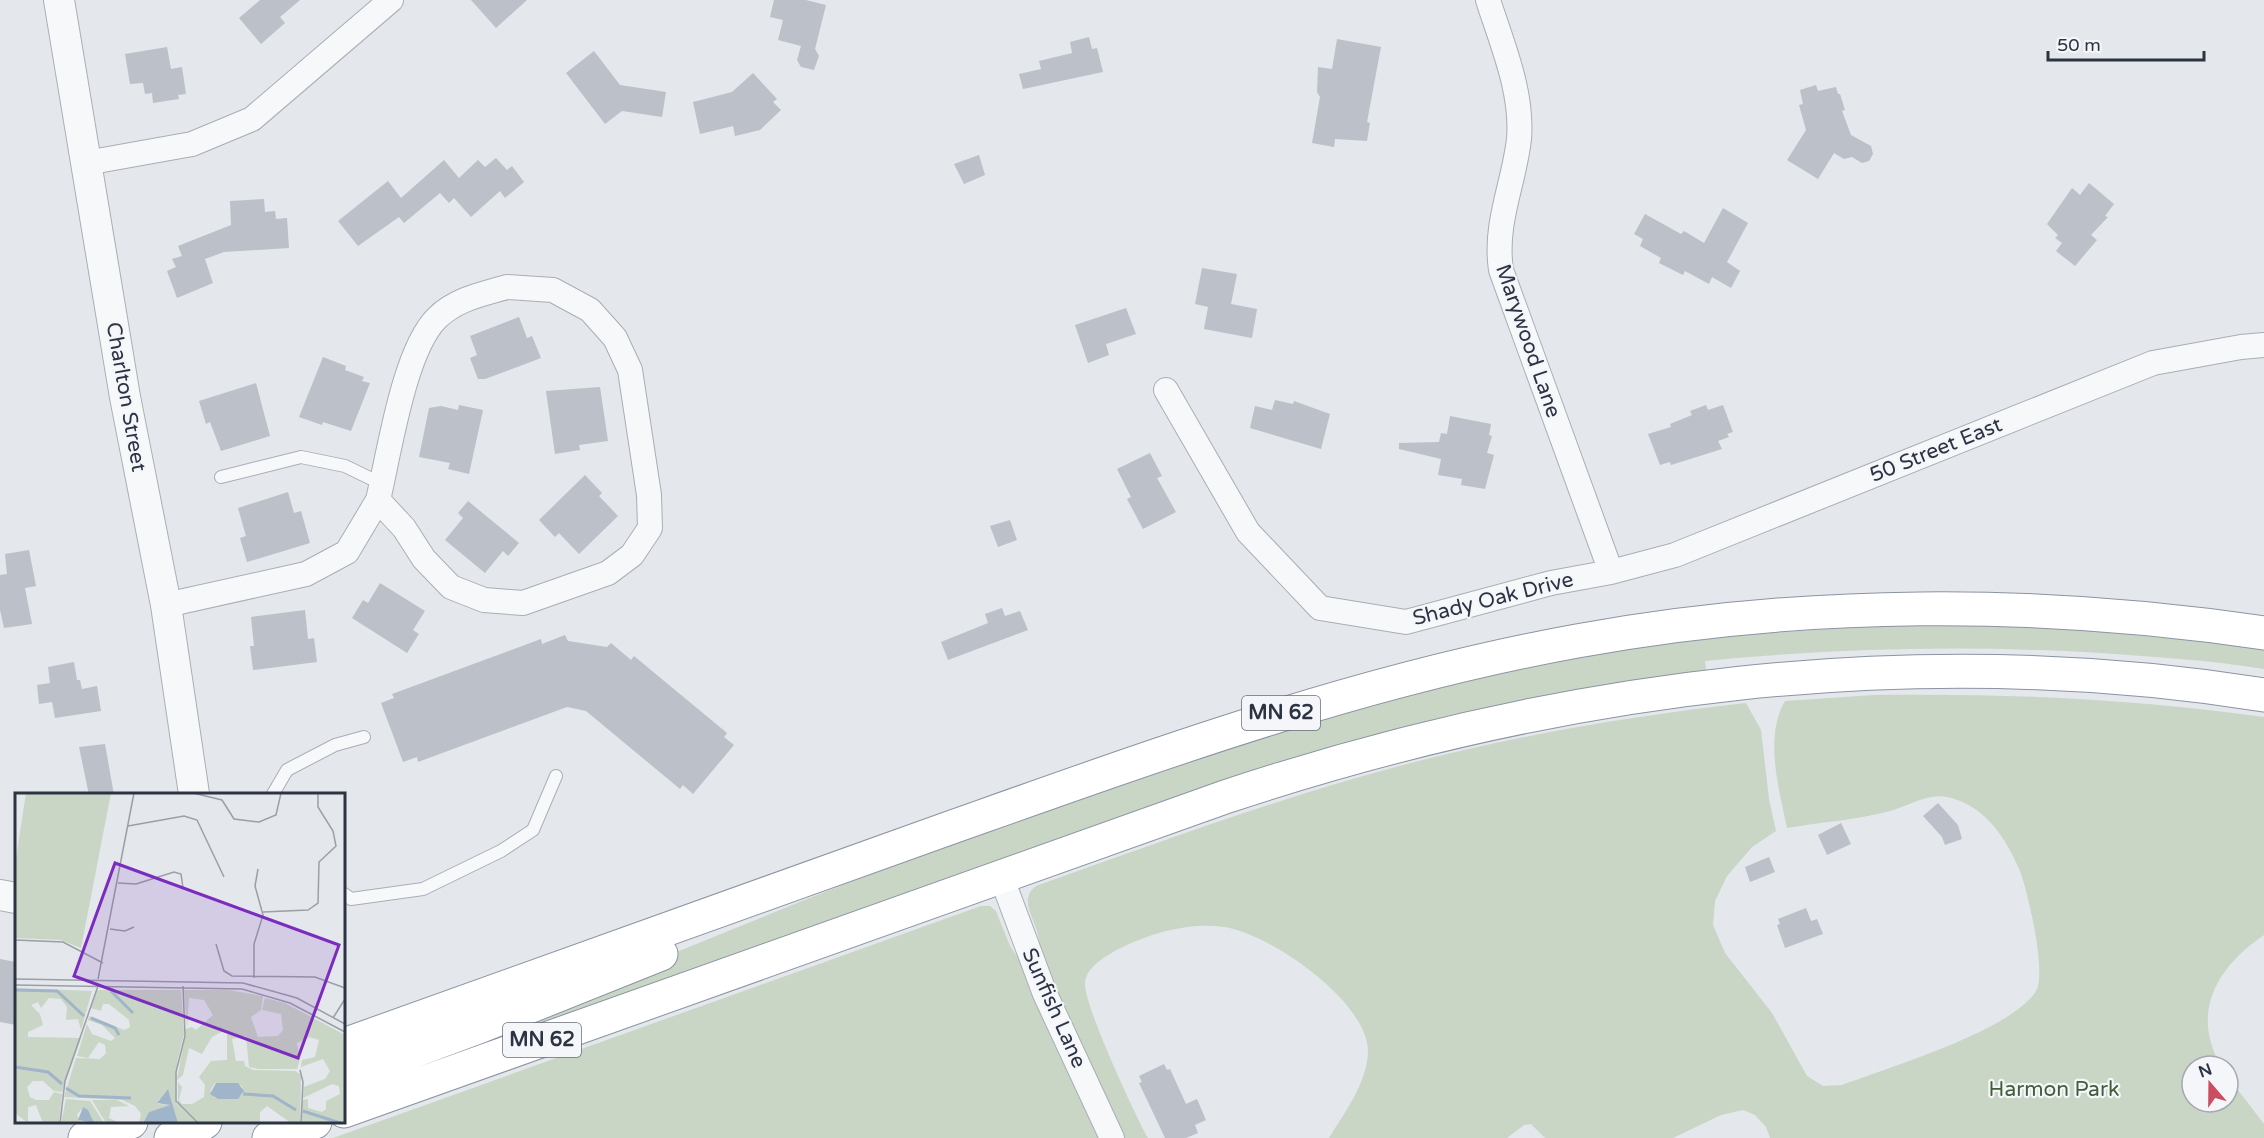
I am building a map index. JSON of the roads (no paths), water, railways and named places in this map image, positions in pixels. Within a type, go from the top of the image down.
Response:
[{"type":"highway","name":"MN 62","points":[[345,1045],[1202,739],[1305,706],[1443,669],[1630,632],[1724,620],[1796,615],[1961,609],[2105,615],[2264,633]]},
{"type":"highway","name":"MN 62","points":[[345,1111],[1254,787],[1408,741],[1545,710],[1640,694],[1795,678],[1966,672],[2110,678],[2264,695]]},
{"type":"highway","points":[[345,1077],[482,1026],[750,918],[898,846]]},
{"type":"highway","points":[[85,1138],[128,1123]]},
{"type":"highway","points":[[171,1138],[203,1123]]},
{"type":"highway","points":[[250,1138],[257,1123]]},
{"type":"highway","points":[[269,1138],[312,1123]]},
{"type":"street","name":"Charlton Street","points":[[59,0],[125,397],[166,605],[194,793]]},
{"type":"street","points":[[86,163],[192,144],[252,119],[391,0]]},
{"type":"street","name":"Marywood Lane","points":[[1488,0],[1512,77],[1519,116],[1519,138],[1498,232],[1501,270],[1611,572]]},
{"type":"street","points":[[166,605],[306,574],[347,552],[380,492],[412,357],[436,318],[468,297],[507,287],[553,290],[590,310],[615,338],[630,370],[649,495],[650,528],[632,555],[608,573],[523,603],[484,600],[452,587],[424,560],[380,492]]},
{"type":"street","name":"50 Street East","points":[[1611,572],[1675,555],[2153,363],[2241,346],[2264,345]]},
{"type":"street","name":"Shady Oak Drive","points":[[1166,390],[1248,532],[1320,608],[1406,622],[1551,583],[1611,572]]},
{"type":"street","name":"Sunfish Lane","points":[[1000,876],[1045,994],[1112,1138]]},
{"type":"street","points":[[0,895],[15,898]]},
{"type":"lane","points":[[221,477],[301,458],[345,466],[380,492]]},
{"type":"lane","points":[[274,793],[287,770],[335,745],[364,737]]},
{"type":"lane","points":[[345,895],[351,899],[423,889],[501,851],[533,830],[556,776]]},
{"type":"park label","name":"Harmon Park","points":[[2054,1089]]}]
